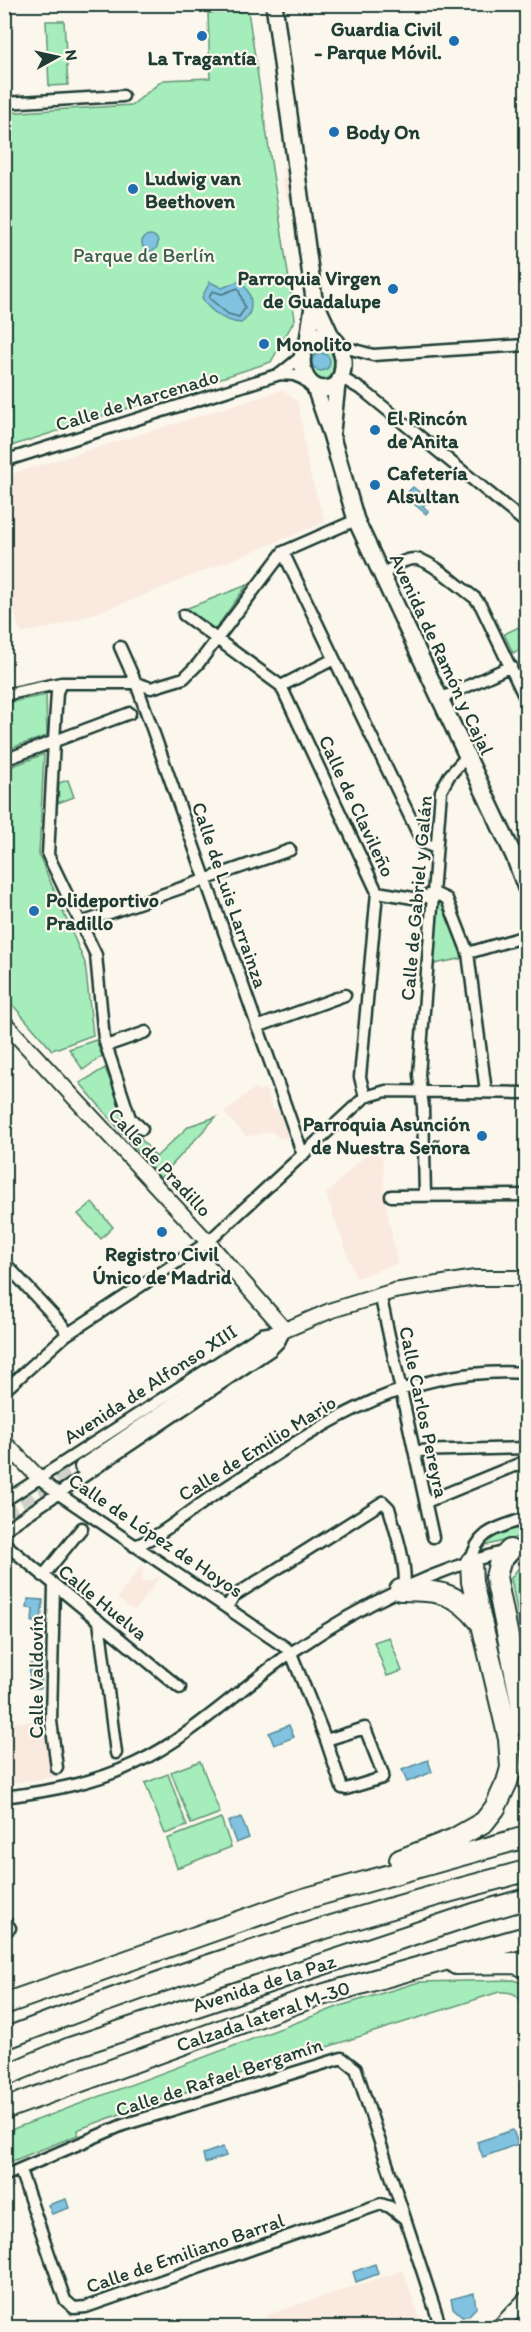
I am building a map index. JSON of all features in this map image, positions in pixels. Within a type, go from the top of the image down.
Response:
[{"type":"highway","points":[[518,1548],[500,1561],[496,1576],[526,1726]]},
{"type":"highway","points":[[346,1886],[391,1863],[469,1831],[484,1822],[501,1796],[510,1768],[509,1739],[472,1582],[471,1562]]},
{"type":"highway","points":[[402,1589],[450,1595],[468,1606],[484,1626]]},
{"type":"highway","points":[[4,2004],[208,1931],[346,1886],[526,1837]]},
{"type":"highway","name":"Avenida de la Paz","points":[[4,2039],[244,1952],[441,1893],[526,1871]]},
{"type":"highway","name":"Avenida de la Paz","points":[[4,2076],[70,2048],[477,1913],[526,1899]]},
{"type":"highway","points":[[310,1969],[526,1913]]},
{"type":"highway","name":"Calzada lateral M-30","points":[[4,2109],[248,2019],[368,1980],[526,1937]]},
{"type":"highway","points":[[368,1980],[461,1964],[516,1963],[526,1967]]},
{"type":"main road","points":[[274,4],[314,299],[308,340],[302,356]]},
{"type":"main road","points":[[314,299],[335,341]]},
{"type":"main road","points":[[308,340],[314,336],[335,341]]},
{"type":"main road","name":"Avenida de Ramón y Cajal","points":[[332,434],[339,381],[335,341]]},
{"type":"main road","name":"Avenida de Ramón y Cajal","points":[[302,356],[311,385],[332,434],[343,483],[356,520],[526,888]]},
{"type":"main road","points":[[311,385],[330,389],[339,381]]},
{"type":"street","points":[[4,103],[123,96]]},
{"type":"street","points":[[335,341],[373,355],[526,345]]},
{"type":"street","name":"Calle de Marcenado","points":[[4,460],[280,374],[302,356]]},
{"type":"street","points":[[280,374],[294,375],[311,385]]},
{"type":"street","points":[[339,381],[364,391],[526,523]]},
{"type":"street","points":[[4,694],[61,683],[136,683],[151,688],[184,678],[198,664],[283,552],[356,520]]},
{"type":"street","points":[[283,552],[422,842],[436,848]]},
{"type":"street","points":[[381,576],[399,563],[416,558],[427,562],[482,606],[526,700]]},
{"type":"street","name":"Calle de Clavileño","points":[[184,615],[281,686],[376,892],[360,1077],[365,1097]]},
{"type":"street","name":"Calle de Luis Larrainza","points":[[120,647],[136,683],[303,1155]]},
{"type":"street","points":[[281,686],[334,659]]},
{"type":"street","points":[[440,699],[511,666]]},
{"type":"street","points":[[61,683],[57,692],[48,855],[99,966],[106,1046],[130,1118],[142,1129]]},
{"type":"street","points":[[4,760],[130,713]]},
{"type":"street","name":"Calle de Gabriel y Galán","points":[[425,1195],[419,1075],[441,791],[449,776],[467,756]]},
{"type":"street","points":[[81,923],[290,850]]},
{"type":"street","points":[[376,892],[419,899],[434,892],[447,899],[468,953],[486,1092]]},
{"type":"street","points":[[468,953],[526,936]]},
{"type":"street","points":[[257,1027],[345,995]]},
{"type":"street","name":"Calle de Pradillo","points":[[4,1022],[208,1242],[285,1330]]},
{"type":"street","points":[[106,1046],[146,1032]]},
{"type":"street","points":[[4,1391],[66,1335],[208,1242],[365,1097],[386,1091],[526,1093]]},
{"type":"street","points":[[390,1196],[526,1195]]},
{"type":"street","points":[[4,1262],[64,1327],[66,1335]]},
{"type":"street","name":"Avenida de Alfonso XIII","points":[[82,1467],[285,1330],[332,1310],[380,1294],[475,1278],[526,1278]]},
{"type":"street","name":"Calle Carlos Pereyra","points":[[380,1294],[433,1537]]},
{"type":"street","name":"Avenida de Alfonso XIII","points":[[4,1501],[62,1466],[262,1334],[285,1330]]},
{"type":"street","name":"Avenida de Alfonso XIII","points":[[4,1529],[271,1350],[279,1342],[285,1330]]},
{"type":"street","name":"Calle de Emilio Mario","points":[[134,1546],[331,1419],[402,1388],[449,1378],[526,1373]]},
{"type":"street","name":"Calle de López de Hoyos","points":[[4,1442],[39,1478],[59,1494],[291,1653]]},
{"type":"street","points":[[415,1451],[526,1449]]},
{"type":"street","points":[[426,1502],[526,1461]]},
{"type":"street","points":[[227,1607],[234,1596],[383,1502],[389,1508],[403,1564],[406,1578],[402,1589]]},
{"type":"street","points":[[4,1517],[4,1529]]},
{"type":"street","points":[[471,1562],[476,1545],[483,1535],[526,1518]]},
{"type":"street","points":[[43,1576],[82,1528]]},
{"type":"street","name":"Calle Huelva","points":[[4,1543],[180,1688]]},
{"type":"street","points":[[4,1802],[5,1797],[86,1782],[137,1763],[172,1741],[291,1653],[351,1616],[402,1589],[471,1562],[518,1548]]},
{"type":"street","name":"Calle Valdovín","points":[[54,1586],[51,1721],[57,1768]]},
{"type":"street","points":[[99,1621],[116,1753]]},
{"type":"street","points":[[291,1653],[344,1789],[382,1778],[383,1774],[365,1728],[326,1740]]},
{"type":"street","name":"Calle de Rafael Bergamín","points":[[4,2176],[123,2126],[342,2058],[356,2069],[441,2328]]},
{"type":"street","name":"Calle de Emiliano Barral","points":[[20,2170],[65,2300],[74,2308],[86,2307],[390,2201],[396,2188]]},
{"type":"street","points":[[381,2204],[390,2207],[405,2219]]},
{"type":"street","points":[[498,2328],[526,2298]]},
{"type":"street","points":[[509,2328],[526,2311]]},
{"type":"shaded area","points":[[289,165],[294,201],[288,202],[281,179],[285,178],[283,166]]},
{"type":"shaded area","points":[[283,390],[298,402],[309,471],[325,522],[132,600],[58,626],[21,633],[5,583],[5,476]]},
{"type":"shaded area","points":[[256,1087],[258,1091],[265,1088],[273,1110],[278,1109],[288,1137],[280,1139],[271,1131],[247,1137],[224,1113]]},
{"type":"shaded area","points":[[382,1139],[384,1193],[397,1263],[356,1278],[326,1194]]},
{"type":"shaded area","points":[[143,1564],[142,1583],[161,1576],[134,1611],[117,1598]]},
{"type":"shaded area","points":[[48,1720],[55,1777],[5,1784],[5,1723]]},
{"type":"shaded area","points":[[403,2270],[422,2325],[416,2328],[261,2328],[267,2315]]},
{"type":"green space","name":"Parque de Berlín","points":[[248,11],[295,319],[271,362],[5,448],[4,113],[132,105],[163,80],[210,78],[208,13]]},
{"type":"green space","points":[[46,21],[64,21],[68,85],[49,86]]},
{"type":"green space","points":[[318,343],[329,347],[334,361],[332,375],[324,381],[314,377],[309,358],[313,346]]},
{"type":"green space","points":[[247,585],[214,631],[185,609]]},
{"type":"green space","points":[[523,625],[526,632],[526,646],[513,653],[504,634]]},
{"type":"green space","points":[[46,695],[47,736],[5,750],[5,703]]},
{"type":"green space","name":"Polideportivo Pradillo","points":[[44,754],[39,855],[85,963],[93,1035],[52,1050],[4,995],[5,769]]},
{"type":"green space","points":[[68,780],[74,797],[58,803],[59,783]]},
{"type":"green space","points":[[438,903],[445,903],[464,958],[434,964]]},
{"type":"green space","points":[[96,1040],[102,1056],[83,1070],[69,1049]]},
{"type":"green space","points":[[105,1068],[127,1122],[156,1157],[189,1126],[216,1117],[160,1178],[80,1083]]},
{"type":"green space","points":[[92,1203],[113,1227],[101,1239],[78,1214]]},
{"type":"green space","points":[[526,1526],[526,1535],[488,1545],[486,1543],[500,1533]]},
{"type":"green space","points":[[526,1565],[526,1663],[511,1578],[520,1566]]},
{"type":"green space","points":[[389,1637],[402,1671],[387,1676],[374,1642]]},
{"type":"green space","points":[[200,1761],[220,1813],[191,1824],[171,1772]]},
{"type":"green space","points":[[168,1774],[187,1826],[165,1834],[145,1783]]},
{"type":"green space","points":[[221,1818],[231,1847],[177,1868],[167,1839]]},
{"type":"green space","points":[[514,1980],[526,1985],[526,2016],[515,1994],[499,1992],[139,2107],[77,2130],[78,2135],[5,2164],[5,2132],[340,2006],[419,1982]]},
{"type":"water","points":[[150,235],[156,237],[158,243],[156,249],[150,251],[144,249],[142,243],[144,237]]},
{"type":"water","points":[[239,281],[247,290],[251,302],[249,314],[241,323],[218,315],[202,297],[210,282],[222,288]]},
{"type":"water","points":[[317,353],[325,353],[330,358],[328,369],[317,371],[312,366],[312,358]]},
{"type":"water","points":[[413,487],[429,500],[423,506],[428,511],[426,514],[414,504],[417,500],[408,492]]},
{"type":"water","points":[[28,1599],[43,1600],[41,1622],[32,1622],[33,1609],[27,1608]]},
{"type":"water","points":[[30,1664],[42,1664],[41,1688],[29,1688]]},
{"type":"water","points":[[289,1725],[294,1737],[274,1745],[269,1733]]},
{"type":"water","points":[[428,1760],[432,1772],[407,1782],[402,1770]]},
{"type":"water","points":[[241,1817],[249,1838],[236,1843],[228,1822]]},
{"type":"water","points":[[513,2130],[518,2144],[483,2157],[477,2142]]},
{"type":"water","points":[[223,2147],[226,2156],[205,2163],[203,2154]]},
{"type":"water","points":[[66,2199],[69,2208],[52,2214],[48,2205]]},
{"type":"water","points":[[375,2264],[378,2274],[356,2282],[353,2272]]},
{"type":"water","points":[[474,2293],[476,2308],[468,2316],[462,2316],[453,2308],[451,2299]]},
{"type":"tunnel","points":[[4,1515],[82,1467]]},
{"type":"place","name":"La Tragantía","points":[[202,36]]},
{"type":"place","name":"Guardia Civil - Parque Móvil.","points":[[454,41]]},
{"type":"place","name":"Body On","points":[[334,132]]},
{"type":"place","name":"Ludwig van Beethoven","points":[[133,189]]},
{"type":"place","name":"Parroquia Virgen de Guadalupe","points":[[393,289]]},
{"type":"place","name":"Monolito","points":[[264,344]]},
{"type":"place","name":"El Rincón de Anita","points":[[375,430]]},
{"type":"place","name":"Cafetería Alsultan","points":[[375,485]]},
{"type":"place","name":"Polideportivo Pradillo","points":[[34,911]]},
{"type":"place","name":"Parroquia Asunción de Nuestra Señora","points":[[482,1136]]},
{"type":"place","name":"Registro Civil Único de Madrid","points":[[162,1232]]}]
